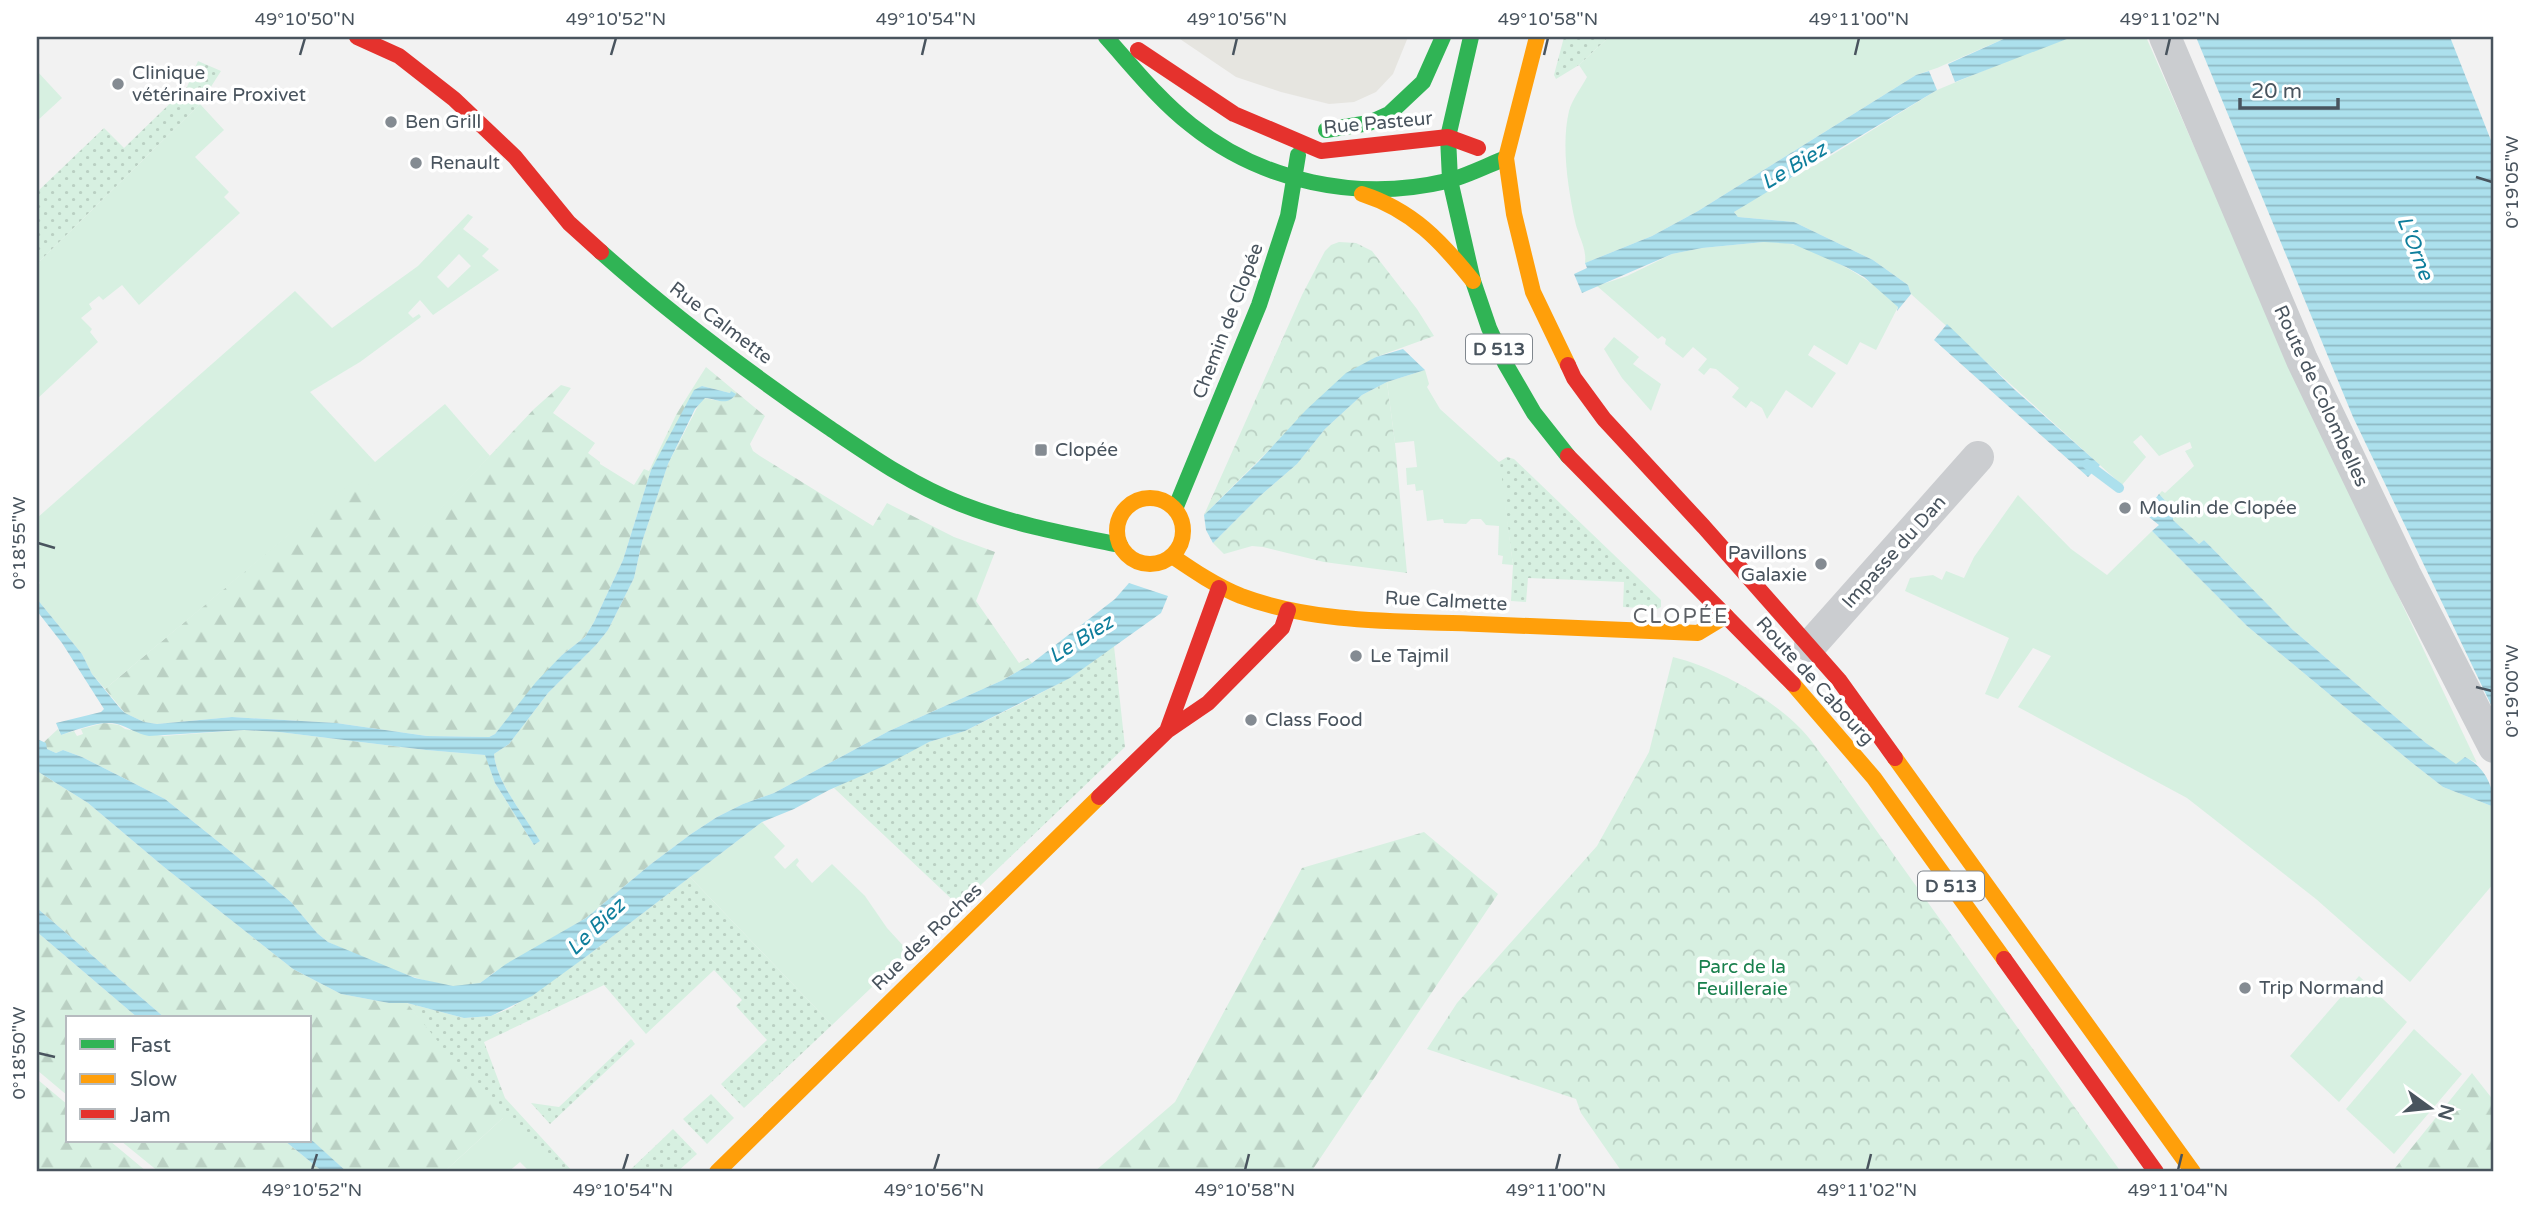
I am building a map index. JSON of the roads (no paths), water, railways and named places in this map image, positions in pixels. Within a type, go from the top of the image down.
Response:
[{"type":"main road","name":"Rue Calmette","points":[[357,37],[399,56],[454,99],[515,157],[569,223],[653,298],[772,389],[907,480],[1015,523],[1120,545]]},
{"type":"main road","points":[[1106,37],[1172,109],[1202,134],[1231,152],[1297,180],[1347,189],[1385,202],[1406,213],[1454,258],[1473,281]]},
{"type":"main road","name":"Rue Pasteur","points":[[1117,37],[1234,114],[1321,151],[1448,137],[1506,158]]},
{"type":"main road","points":[[1299,143],[1327,130],[1369,123],[1389,114],[1423,82],[1443,37]]},
{"type":"main road","name":"D 513","points":[[1448,137],[1471,37]]},
{"type":"main road","name":"D 513","points":[[1506,158],[1536,37]]},
{"type":"main road","name":"Route de Cabourg","points":[[1448,137],[1450,180],[1473,281],[1504,363],[1547,431],[1570,458],[1802,693],[1874,778],[2156,1172]]},
{"type":"main road","name":"Chemin de Clopée","points":[[1175,509],[1249,336],[1297,180],[1299,143]]},
{"type":"main road","points":[[1347,189],[1400,190],[1450,180],[1506,158]]},
{"type":"main road","name":"Route de Cabourg","points":[[1506,158],[1514,214],[1533,292],[1574,378],[1604,419],[1839,680],[2193,1172]]},
{"type":"main road","points":[[1151,497],[1164,501],[1175,509],[1182,520],[1184,533],[1180,546],[1172,556],[1149,565],[1137,562],[1127,555],[1120,545],[1117,532],[1119,519],[1127,507],[1138,500],[1151,497]]},
{"type":"main road","name":"Rue Calmette","points":[[1172,556],[1219,588],[1255,602],[1288,610],[1347,618],[1698,633],[1726,615]]},
{"type":"main road","name":"Rue des Roches","points":[[1167,732],[1219,588]]},
{"type":"main road","name":"Rue des Roches","points":[[717,1172],[1167,732],[1208,703],[1282,628],[1288,610]]},
{"type":"street","name":"Route de Colombelles","points":[[2165,37],[2302,360],[2405,574],[2494,747]]},
{"type":"street","name":"Impasse du Dan","points":[[1810,646],[1978,457]]},
{"type":"water","points":[[2008,37],[2072,37],[1955,82],[1948,64]]},
{"type":"water","name":"L'Orne","points":[[2196,37],[2450,37],[2494,148],[2494,711],[2353,417]]},
{"type":"water","points":[[1929,71],[1937,90],[1734,212],[1738,217],[1794,222],[1873,260],[1908,285],[1911,294],[1897,311],[1898,307],[1864,277],[1846,267],[1793,244],[1764,242],[1672,254],[1582,293],[1574,274],[1587,268],[1585,263],[1652,236],[1698,211],[1916,75]]},
{"type":"water","points":[[1947,324],[2015,390],[2100,465],[2088,477],[1934,340]]},
{"type":"water","points":[[1403,349],[1425,370],[1387,382],[1362,395],[1325,429],[1297,464],[1213,543],[1206,530],[1204,515],[1306,410],[1346,373],[1376,357]]},
{"type":"water","points":[[702,386],[736,394],[726,401],[705,398],[695,409],[668,464],[642,542],[634,578],[608,630],[548,693],[509,744],[494,754],[506,788],[540,841],[534,845],[495,783],[485,755],[244,730],[149,736],[110,723],[61,735],[56,723],[104,709],[62,643],[37,611],[37,599],[82,654],[92,674],[119,707],[144,722],[157,724],[232,717],[336,723],[427,736],[489,737],[495,734],[536,682],[562,655],[585,637],[594,622],[623,560],[651,470],[694,390]]},
{"type":"water","points":[[2159,494],[2173,509],[2173,520],[2199,544],[2204,540],[2293,630],[2426,743],[2456,764],[2465,757],[2478,766],[2490,784],[2494,807],[2443,787],[2247,626],[2152,531],[2159,525],[2144,513]]},
{"type":"water","points":[[1129,583],[1168,596],[1161,613],[1070,678],[965,731],[929,742],[884,766],[762,822],[532,996],[491,1016],[464,1018],[407,1003],[389,1003],[341,994],[293,969],[88,803],[37,771],[37,739],[46,743],[47,749],[56,753],[63,750],[82,757],[165,799],[291,902],[328,942],[415,978],[453,986],[480,983],[506,964],[586,918],[651,864],[717,817],[774,793],[889,731],[1003,680],[1032,663],[1115,599]]},
{"type":"water","points":[[37,908],[163,1016],[136,1016],[37,932]]},
{"type":"water","points":[[312,1141],[347,1172],[323,1172],[286,1142]]},
{"type":"waterway","name":"Le Biez","points":[[2087,464],[2119,488]]},
{"type":"place","name":"Clinique vétérinaire Proxivet","points":[[118,84]]},
{"type":"place","name":"Ben Grill","points":[[391,122]]},
{"type":"place","name":"Renault","points":[[416,163]]},
{"type":"place","name":"Clopée","points":[[1041,450]]},
{"type":"place","name":"Moulin de Clopée","points":[[2125,508]]},
{"type":"place","name":"Pavillons Galaxie","points":[[1821,564]]},
{"type":"place","name":"Le Tajmil","points":[[1356,656]]},
{"type":"place","name":"Class Food","points":[[1251,720]]},
{"type":"place","name":"Trip Normand","points":[[2245,988]]},
{"type":"district","name":"CLOPÉE","points":[[1681,616]]},
{"type":"park label","name":"Parc de la Feuilleraie","points":[[1742,978]]}]
